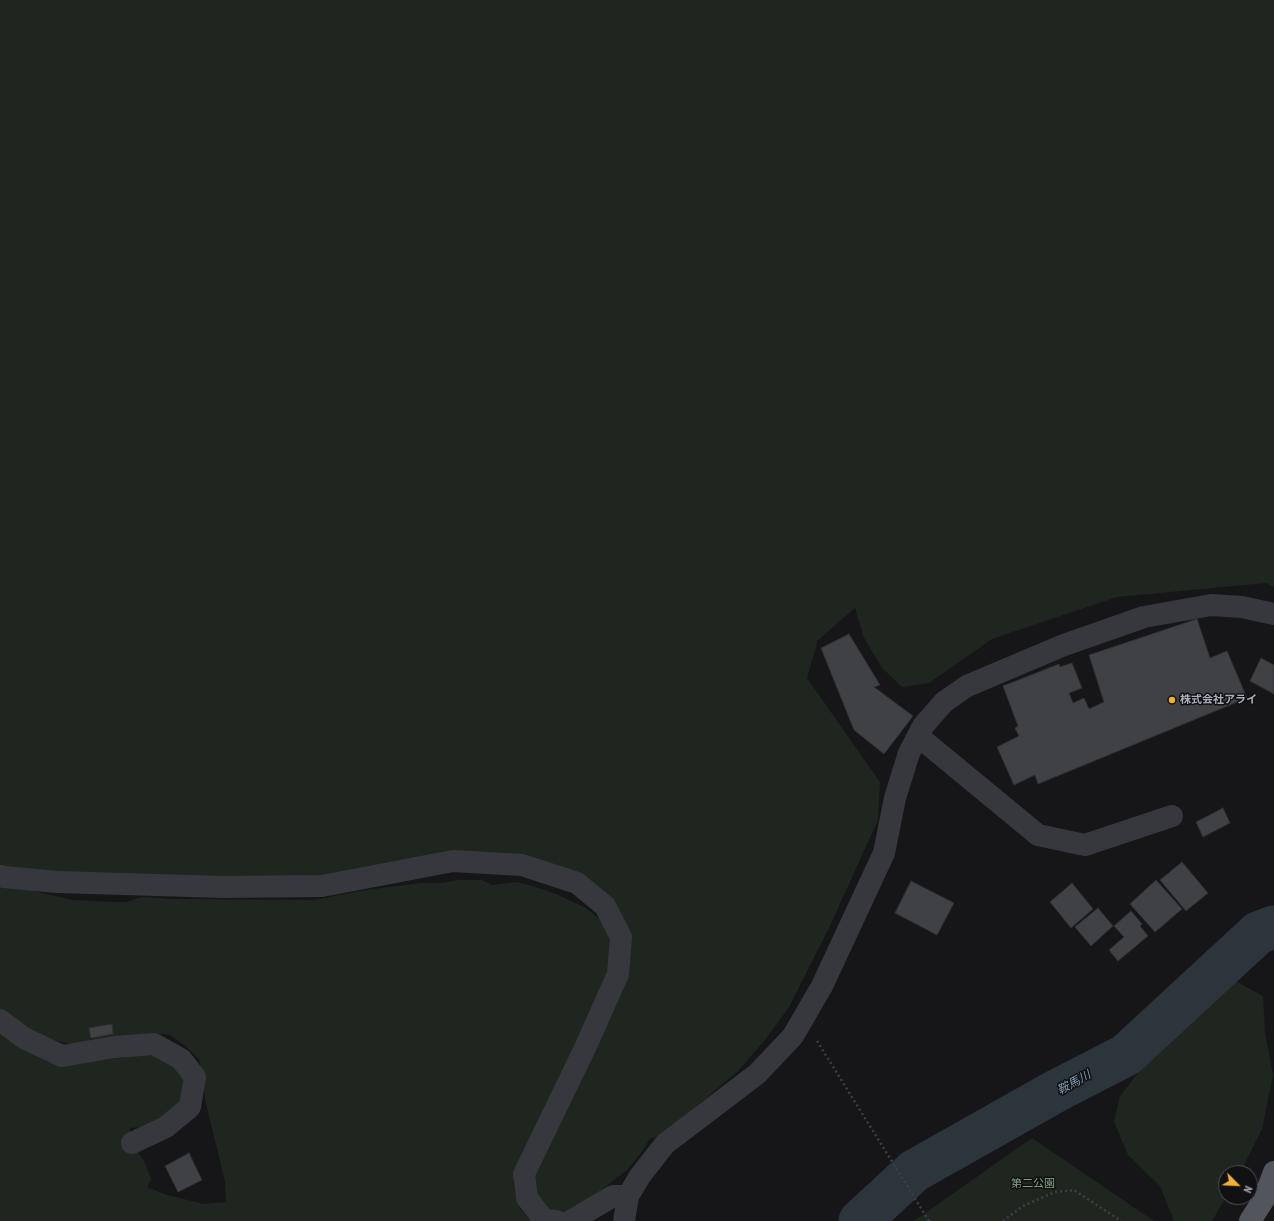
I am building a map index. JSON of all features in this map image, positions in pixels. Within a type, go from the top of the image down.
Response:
[{"type":"main road","points":[[1250,1221],[1264,1199],[1274,1172]]},
{"type":"street","points":[[624,1221],[628,1196],[640,1176],[665,1144],[757,1074],[793,1036],[822,986],[884,853],[895,798],[909,753],[923,726],[944,702],[967,686],[1064,645],[1144,617],[1211,605],[1242,607],[1274,614]]},
{"type":"street","points":[[918,736],[1038,835],[1085,845],[1172,816]]},
{"type":"street","points":[[0,876],[57,882],[223,887],[322,886],[452,861],[522,865],[577,882],[605,906],[620,936],[620,944],[618,974],[585,1048],[524,1174],[527,1198],[544,1220],[556,1221]]},
{"type":"street","points":[[0,1020],[24,1038],[62,1056],[115,1047],[154,1044],[181,1059],[195,1077],[190,1107],[166,1127],[132,1143]]},
{"type":"street","points":[[571,1221],[613,1196],[628,1196]]},
{"type":"path","points":[[803,1018],[929,1221]]},
{"type":"path","points":[[1003,1221],[1023,1206],[1054,1192],[1074,1190],[1121,1221]]},
{"type":"green space","points":[[0,0],[1274,0],[1274,587],[1266,583],[1117,597],[992,639],[929,683],[902,687],[882,668],[864,638],[855,608],[818,640],[807,678],[880,782],[878,820],[829,928],[789,1007],[765,1040],[739,1070],[664,1134],[650,1139],[627,1170],[583,1207],[565,1214],[550,1211],[532,1194],[533,1175],[625,981],[600,898],[502,858],[293,883],[0,869]]},
{"type":"green space","points":[[459,880],[482,880],[492,885],[517,882],[533,886],[556,894],[586,908],[608,926],[611,958],[607,990],[513,1182],[519,1207],[531,1221],[0,1221],[0,1032],[48,1062],[63,1065],[149,1054],[176,1065],[185,1081],[183,1099],[153,1126],[130,1128],[132,1143],[145,1163],[151,1179],[147,1187],[167,1195],[204,1204],[226,1202],[225,1182],[205,1099],[203,1077],[199,1059],[184,1045],[170,1035],[154,1033],[74,1045],[40,1036],[0,1010],[0,883],[72,900],[127,902],[141,897],[173,899],[314,900],[366,890]]},
{"type":"green space","points":[[1237,982],[1263,996],[1265,1032],[1273,1075],[1262,1129],[1244,1165],[1218,1165],[1218,1205],[1221,1205],[1212,1221],[1174,1221],[1160,1186],[1128,1155],[1114,1122],[1120,1096],[1194,1006],[1221,985]]},
{"type":"green space","name":"第二公園","points":[[1032,1138],[1154,1221],[914,1221]]},
{"type":"building","name":"株式会社アライ","points":[[1197,619],[1210,658],[1227,651],[1247,698],[1038,784],[1035,775],[1014,785],[997,747],[1019,736],[1015,728],[1018,726],[1003,686],[1059,664],[1060,667],[1072,663],[1082,688],[1069,693],[1073,703],[1084,698],[1089,709],[1104,702],[1089,655]]},
{"type":"building","points":[[849,634],[880,685],[874,687],[913,716],[884,754],[854,730],[821,648]]},
{"type":"building","points":[[1261,658],[1274,665],[1274,694],[1250,681]]},
{"type":"building","points":[[1223,808],[1230,823],[1203,837],[1196,822]]},
{"type":"building","points":[[1182,862],[1208,893],[1186,911],[1160,880]]},
{"type":"building","points":[[1156,880],[1182,909],[1155,932],[1130,904]]},
{"type":"building","points":[[911,881],[954,903],[937,935],[895,913]]},
{"type":"building","points":[[1072,883],[1093,909],[1071,928],[1050,902]]},
{"type":"building","points":[[1098,908],[1113,926],[1091,946],[1075,927]]},
{"type":"building","points":[[1131,911],[1142,924],[1140,926],[1148,936],[1118,961],[1109,950],[1124,937],[1114,926]]},
{"type":"building","points":[[112,1024],[113,1034],[91,1038],[89,1028]]},
{"type":"building","points":[[189,1153],[202,1180],[178,1192],[165,1166]]},
{"type":"waterway","name":"鞍馬川","points":[[860,1221],[914,1171],[1056,1091],[1126,1055],[1258,933],[1274,927]]},
{"type":"place","name":"株式会社アライ","points":[[1172,700]]}]
